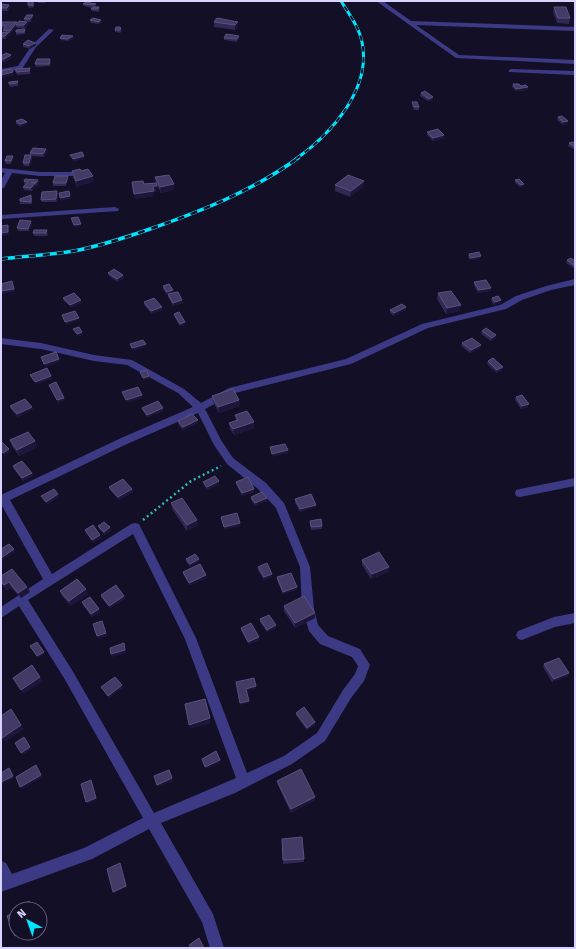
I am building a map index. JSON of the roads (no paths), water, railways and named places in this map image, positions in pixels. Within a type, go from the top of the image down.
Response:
[{"type":"street","points":[[379,1],[458,57],[575,62]]},
{"type":"street","points":[[410,23],[575,29]]},
{"type":"street","points":[[1,71],[20,68],[34,46],[51,30]]},
{"type":"street","points":[[511,72],[575,74]]},
{"type":"street","points":[[1,170],[40,174],[89,174]]},
{"type":"street","points":[[1,186],[10,171]]},
{"type":"street","points":[[1,217],[115,209]]},
{"type":"street","points":[[50,581],[2,499],[124,441],[200,408],[232,390],[348,362],[425,326],[503,307],[519,298],[549,288],[575,282]]},
{"type":"street","points":[[1,341],[40,346],[94,358],[129,362],[181,391],[200,408],[217,442],[230,461],[262,486],[280,506],[305,567],[308,609],[313,627],[324,640],[356,653],[364,665],[360,677],[347,694],[321,737],[288,760],[244,781],[150,821],[88,854],[5,884],[1,868]]},
{"type":"street","points":[[520,493],[575,482]]},
{"type":"street","points":[[1,613],[135,526],[190,638],[244,781]]},
{"type":"street","points":[[21,599],[68,674],[150,821],[208,919],[217,948]]},
{"type":"street","points":[[522,635],[554,622],[575,618]]},
{"type":"railway","points":[[296,159],[309,149],[335,123],[346,109],[355,93],[361,77],[363,59],[361,36],[341,1]]},
{"type":"railway","points":[[1,259],[74,251],[133,235],[191,214],[228,198],[264,180],[298,158]]}]
